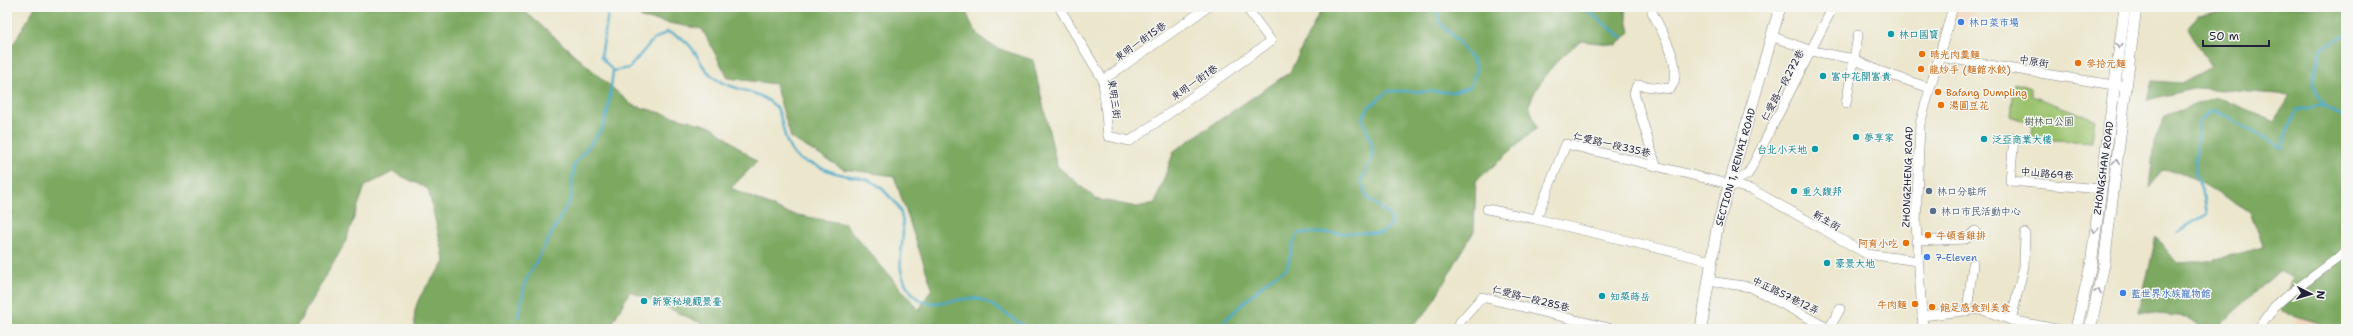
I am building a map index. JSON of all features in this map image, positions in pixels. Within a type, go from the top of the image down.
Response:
[{"type":"main road","name":"SECTION 1, REN'AI ROAD","points":[[1701,329],[1717,228],[1780,7]]},
{"type":"main road","name":"ZHONGSHAN ROAD","points":[[2090,329],[2104,264],[2120,86],[2125,7]]},
{"type":"main road","name":"ZHONGSHAN ROAD","points":[[2076,329],[2091,265],[2100,190],[2136,7]]},
{"type":"street","name":"東明一街15巷","points":[[1103,80],[1208,7]]},
{"type":"street","name":"東明一街1巷","points":[[1130,141],[1271,42],[1246,7]]},
{"type":"street","points":[[1652,7],[1652,12],[1671,51],[1676,71],[1674,84],[1670,88],[1638,85],[1634,93],[1656,166]]},
{"type":"street","name":"仁愛路一段272巷","points":[[1729,185],[1748,174],[1812,51],[1833,7]]},
{"type":"street","name":"ZHONGZHENG ROAD","points":[[1923,329],[1916,242],[1920,124],[1953,7]]},
{"type":"street","name":"東明三街","points":[[1063,8],[1103,80],[1108,136],[1130,141]]},
{"type":"street","points":[[1846,104],[1858,35]]},
{"type":"street","points":[[1771,36],[1812,51],[1854,59],[1879,71],[1930,88]]},
{"type":"street","name":"中原街","points":[[1940,56],[2120,86]]},
{"type":"street","name":"中山路69巷","points":[[2014,138],[2010,181],[2100,190]]},
{"type":"street","name":"仁愛路一段335巷","points":[[1536,219],[1566,144],[1729,185]]},
{"type":"street","name":"新生街","points":[[1729,185],[1753,190],[1867,254],[1918,261]]},
{"type":"street","points":[[1487,209],[1536,219],[1712,261]]},
{"type":"street","points":[[1916,242],[1966,239],[1975,231]]},
{"type":"street","points":[[2011,320],[2024,266],[2025,233]]},
{"type":"street","points":[[2259,329],[2274,306],[2346,252]]},
{"type":"street","points":[[1967,311],[1973,264]]},
{"type":"street","name":"中正路57巷12弄","points":[[1708,281],[1751,287],[1829,329],[1840,309]]},
{"type":"street","name":"仁愛路一段285巷","points":[[1458,329],[1460,322],[1482,297],[1613,329]]},
{"type":"street","points":[[1922,316],[1980,309],[2011,320],[2056,329]]},
{"type":"shaded area","name":"林口菜市場","points":[[1950,7],[1983,7],[1959,29]]},
{"type":"shaded area","points":[[2297,316],[2339,329],[2293,329]]},
{"type":"green space","points":[[35,7],[520,7],[632,105],[713,127],[757,162],[731,188],[787,213],[845,224],[919,310],[932,288],[894,176],[843,169],[791,138],[775,84],[728,78],[702,29],[641,18],[638,7],[965,7],[975,30],[982,38],[999,49],[1033,60],[1057,166],[1096,199],[1137,207],[1155,203],[1174,151],[1290,72],[1322,7],[1624,7],[1630,32],[1617,45],[1581,41],[1565,54],[1544,77],[1529,105],[1537,128],[1476,181],[1474,231],[1428,310],[1409,329],[714,329],[630,291],[609,329],[416,329],[414,319],[418,301],[422,293],[445,262],[428,189],[393,172],[365,186],[345,243],[295,329],[7,329],[7,55]]},
{"type":"green space","points":[[2277,7],[2346,7],[2346,329],[2339,329],[2282,312],[2293,278],[2279,271],[2215,329],[2205,329],[2187,317],[2139,312],[2156,237],[2177,263],[2208,261],[2264,247],[2250,212],[2186,174],[2163,170],[2149,188],[2154,143],[2164,116],[2216,97],[2275,121],[2290,95],[2197,88],[2147,100],[2152,81],[2181,83],[2211,67],[2188,28],[2199,14]]},
{"type":"green space","name":"樹林口公園","points":[[2015,83],[2032,88],[2032,96],[2095,119],[2092,142],[2034,139],[2031,134],[2032,126],[2011,115]]},
{"type":"waterway","points":[[609,7],[601,57],[613,71],[629,68],[652,41],[667,32],[678,36],[691,47],[704,67],[716,79],[762,97],[770,101],[776,107],[779,112],[789,146],[799,159],[832,172],[869,180],[882,189],[897,204],[902,220],[903,232],[900,265],[902,276],[907,287],[917,298],[930,303],[972,298],[979,299],[1027,329]]},
{"type":"waterway","points":[[1210,329],[1222,323],[1268,280],[1287,268],[1294,241],[1299,233],[1382,233],[1392,224],[1390,216],[1366,196],[1361,181],[1372,158],[1372,144],[1362,118],[1369,107],[1388,91],[1454,92],[1470,87],[1477,69],[1473,61],[1456,39],[1439,22],[1436,7]]},
{"type":"waterway","points":[[1582,7],[1622,37]]},
{"type":"waterway","points":[[2346,34],[2321,49],[2313,78],[2314,88],[2320,99],[2329,109],[2346,117]]},
{"type":"waterway","points":[[518,317],[526,280],[571,198],[574,165],[602,129],[608,110],[613,71]]},
{"type":"waterway","points":[[2178,232],[2207,213],[2204,197],[2195,173],[2198,123],[2212,110],[2231,118],[2265,140],[2284,148],[2286,134],[2296,110],[2324,105]]},
{"type":"waterway","points":[[1222,323],[1227,329]]},
{"type":"place","name":"林口菜市場","points":[[1961,22]]},
{"type":"place","name":"林口國寶","points":[[1891,34]]},
{"type":"place","name":"晴光肉羹麵","points":[[1922,54]]},
{"type":"place","name":"參拾元麵","points":[[2078,63]]},
{"type":"place","name":"龍炒手 (麵館水餃)","points":[[1921,69]]},
{"type":"place","name":"富中花開富貴","points":[[1823,76]]},
{"type":"place","name":"Bafang Dumpling","points":[[1938,92]]},
{"type":"place","name":"湯圓豆花","points":[[1941,105]]},
{"type":"place","name":"夢享家","points":[[1856,137]]},
{"type":"place","name":"泛亞商業大樓","points":[[1984,139]]},
{"type":"place","name":"台北小天地","points":[[1815,149]]},
{"type":"place","name":"重久馥邦","points":[[1794,191]]},
{"type":"place","name":"林口分駐所","points":[[1929,191]]},
{"type":"place","name":"林口市民活動中心","points":[[1933,211]]},
{"type":"place","name":"牛頓香雞排","points":[[1928,235]]},
{"type":"place","name":"阿育小吃","points":[[1906,243]]},
{"type":"place","name":"7-Eleven","points":[[1927,257]]},
{"type":"place","name":"豪景大地","points":[[1827,263]]},
{"type":"place","name":"藍世界水族寵物館","points":[[2123,293]]},
{"type":"place","name":"知築蒔岳","points":[[1602,296]]},
{"type":"place","name":"新寮秘境觀景臺","points":[[644,301]]},
{"type":"place","name":"牛肉麵","points":[[1915,304]]},
{"type":"place","name":"飽足感食到美食","points":[[1932,307]]}]
